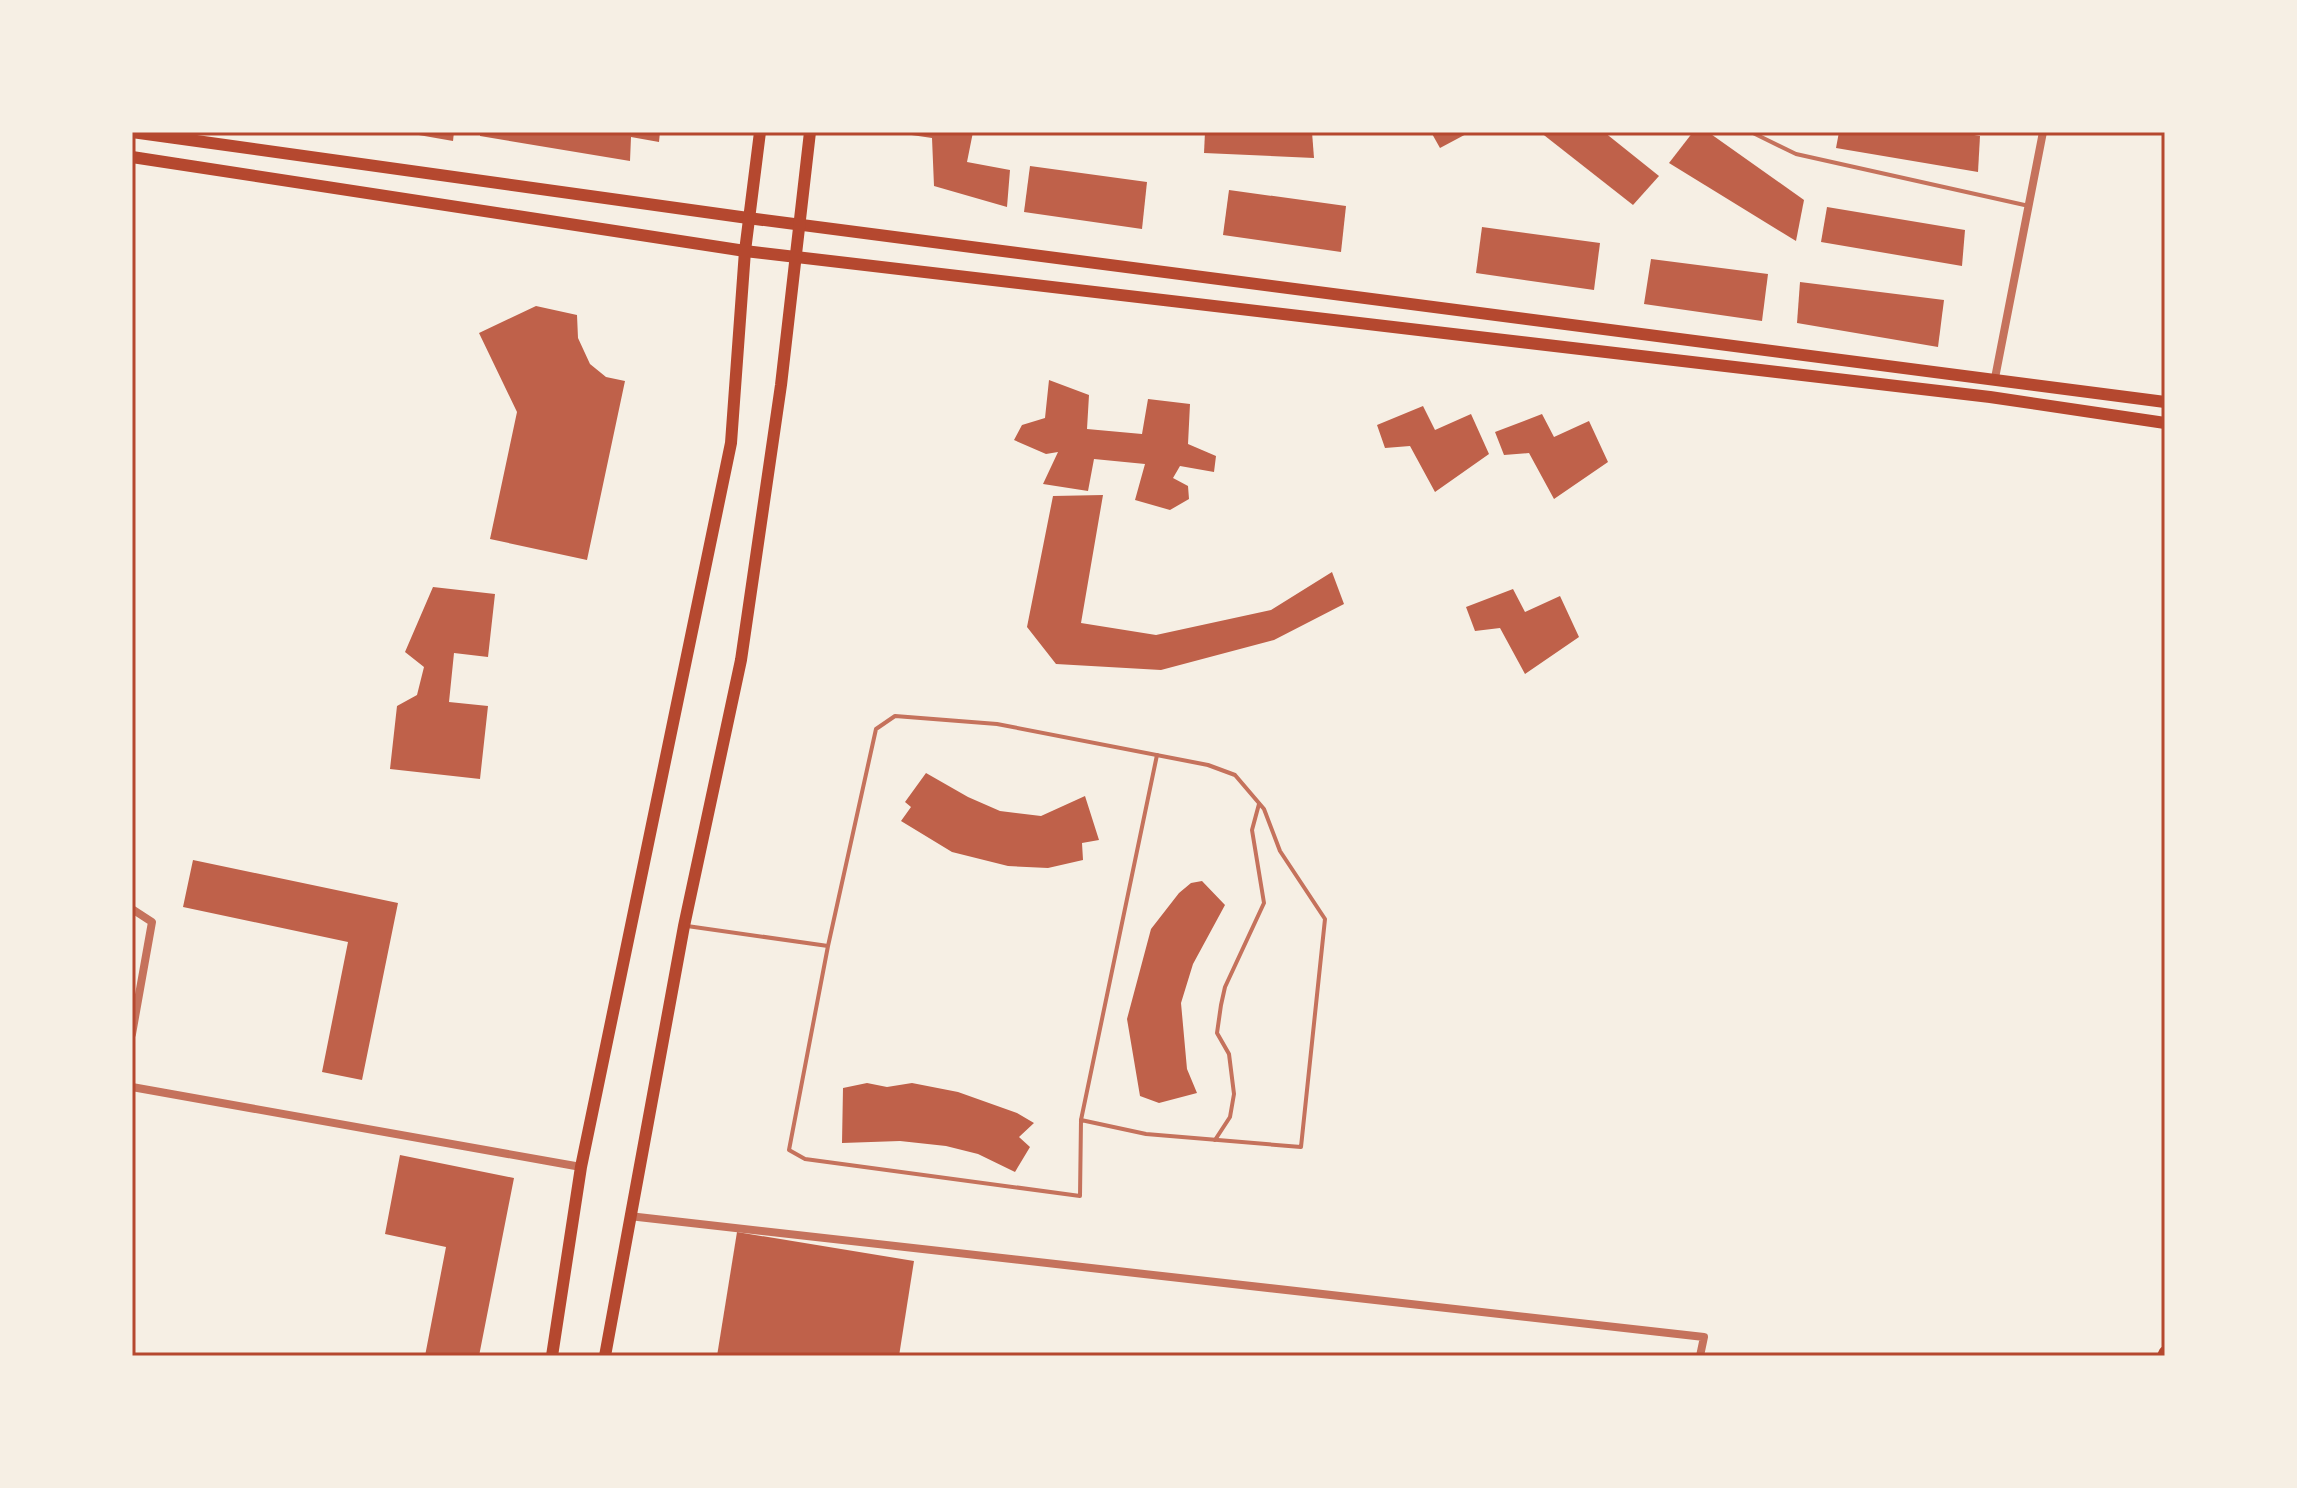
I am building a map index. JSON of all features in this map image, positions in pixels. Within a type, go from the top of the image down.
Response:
[{"type":"main road","points":[[132,132],[748,218],[2165,402]]},
{"type":"main road","points":[[552,1356],[581,1167],[731,443],[748,218],[760,132]]},
{"type":"main road","points":[[605,1356],[684,926],[741,660],[810,132]]},
{"type":"main road","points":[[132,157],[745,251],[1974,395],[2165,423]]},
{"type":"street","points":[[1995,378],[2043,132]]},
{"type":"street","points":[[132,909],[152,922],[132,1034]]},
{"type":"street","points":[[132,1087],[581,1167]]},
{"type":"street","points":[[629,1216],[1704,1337],[1700,1356]]},
{"type":"lane","points":[[1751,132],[1796,154],[2029,206]]},
{"type":"lane","points":[[1081,1120],[1146,1134],[1301,1147],[1325,919],[1280,851],[1259,804],[1235,775],[1208,765],[1157,755],[997,724],[895,716],[876,729],[828,946],[789,1150],[805,1159],[834,1164],[1080,1196],[1081,1120],[1157,755]]},
{"type":"lane","points":[[1215,1140],[1230,1117],[1234,1094],[1229,1054],[1217,1033],[1221,1005],[1225,987],[1264,903],[1252,830],[1259,804]]},
{"type":"lane","points":[[684,926],[828,946]]},
{"type":"building","points":[[454,132],[453,141],[413,134]]},
{"type":"building","points":[[480,132],[660,132],[659,142],[631,137],[630,161],[480,136]]},
{"type":"building","points":[[891,132],[973,132],[967,162],[1010,170],[1007,207],[934,186],[932,138]]},
{"type":"building","points":[[1205,132],[1312,132],[1314,158],[1204,153]]},
{"type":"building","points":[[1431,132],[1470,132],[1440,148]]},
{"type":"building","points":[[1540,132],[1604,132],[1659,176],[1633,205]]},
{"type":"building","points":[[1693,132],[1708,132],[1804,200],[1796,241],[1669,163]]},
{"type":"building","points":[[1839,132],[1957,132],[1980,136],[1978,172],[1836,148]]},
{"type":"building","points":[[1030,166],[1147,182],[1142,229],[1024,212]]},
{"type":"building","points":[[1229,190],[1346,206],[1341,252],[1223,235]]},
{"type":"building","points":[[1827,207],[1965,230],[1962,266],[1821,242]]},
{"type":"building","points":[[1482,227],[1600,243],[1594,290],[1476,273]]},
{"type":"building","points":[[1651,259],[1768,274],[1762,321],[1644,304]]},
{"type":"building","points":[[1800,282],[1944,300],[1938,347],[1797,323]]},
{"type":"building","points":[[536,306],[577,315],[578,338],[590,364],[606,377],[625,381],[587,560],[490,539],[517,412],[479,333]]},
{"type":"building","points":[[1049,380],[1089,395],[1087,429],[1142,434],[1148,399],[1190,404],[1188,444],[1216,456],[1214,472],[1180,466],[1173,478],[1188,486],[1189,499],[1170,510],[1135,500],[1145,464],[1094,459],[1088,491],[1043,484],[1058,452],[1046,454],[1014,440],[1022,425],[1045,418]]},
{"type":"building","points":[[1423,406],[1435,430],[1471,414],[1489,454],[1435,492],[1410,446],[1385,448],[1377,425]]},
{"type":"building","points":[[1542,414],[1554,437],[1589,421],[1608,462],[1554,499],[1529,453],[1504,455],[1495,432]]},
{"type":"building","points":[[1103,495],[1081,623],[1156,635],[1271,610],[1332,572],[1344,604],[1274,640],[1161,670],[1056,664],[1027,627],[1053,496]]},
{"type":"building","points":[[433,587],[495,594],[488,657],[454,653],[449,702],[488,706],[480,779],[390,769],[397,706],[417,695],[424,667],[405,652]]},
{"type":"building","points":[[1513,589],[1525,612],[1560,596],[1579,637],[1525,674],[1500,628],[1475,631],[1466,607]]},
{"type":"building","points":[[926,773],[1000,811],[1041,816],[1085,796],[1099,840],[1082,843],[1083,860],[1048,868],[1008,866],[952,852],[901,821],[911,807],[905,802]]},
{"type":"building","points":[[193,860],[398,903],[362,1080],[322,1072],[348,942],[183,907]]},
{"type":"building","points":[[1202,881],[1225,905],[1193,964],[1181,1003],[1187,1069],[1197,1093],[1159,1103],[1140,1096],[1127,1019],[1151,929],[1179,893],[1191,883]]},
{"type":"building","points":[[867,1083],[887,1087],[912,1083],[958,1092],[1017,1113],[1034,1123],[1019,1137],[1030,1147],[1015,1172],[978,1154],[946,1146],[900,1141],[842,1143],[843,1088]]},
{"type":"building","points":[[400,1155],[514,1178],[479,1356],[425,1356],[446,1247],[385,1234]]},
{"type":"building","points":[[737,1232],[914,1261],[899,1356],[717,1356]]}]
